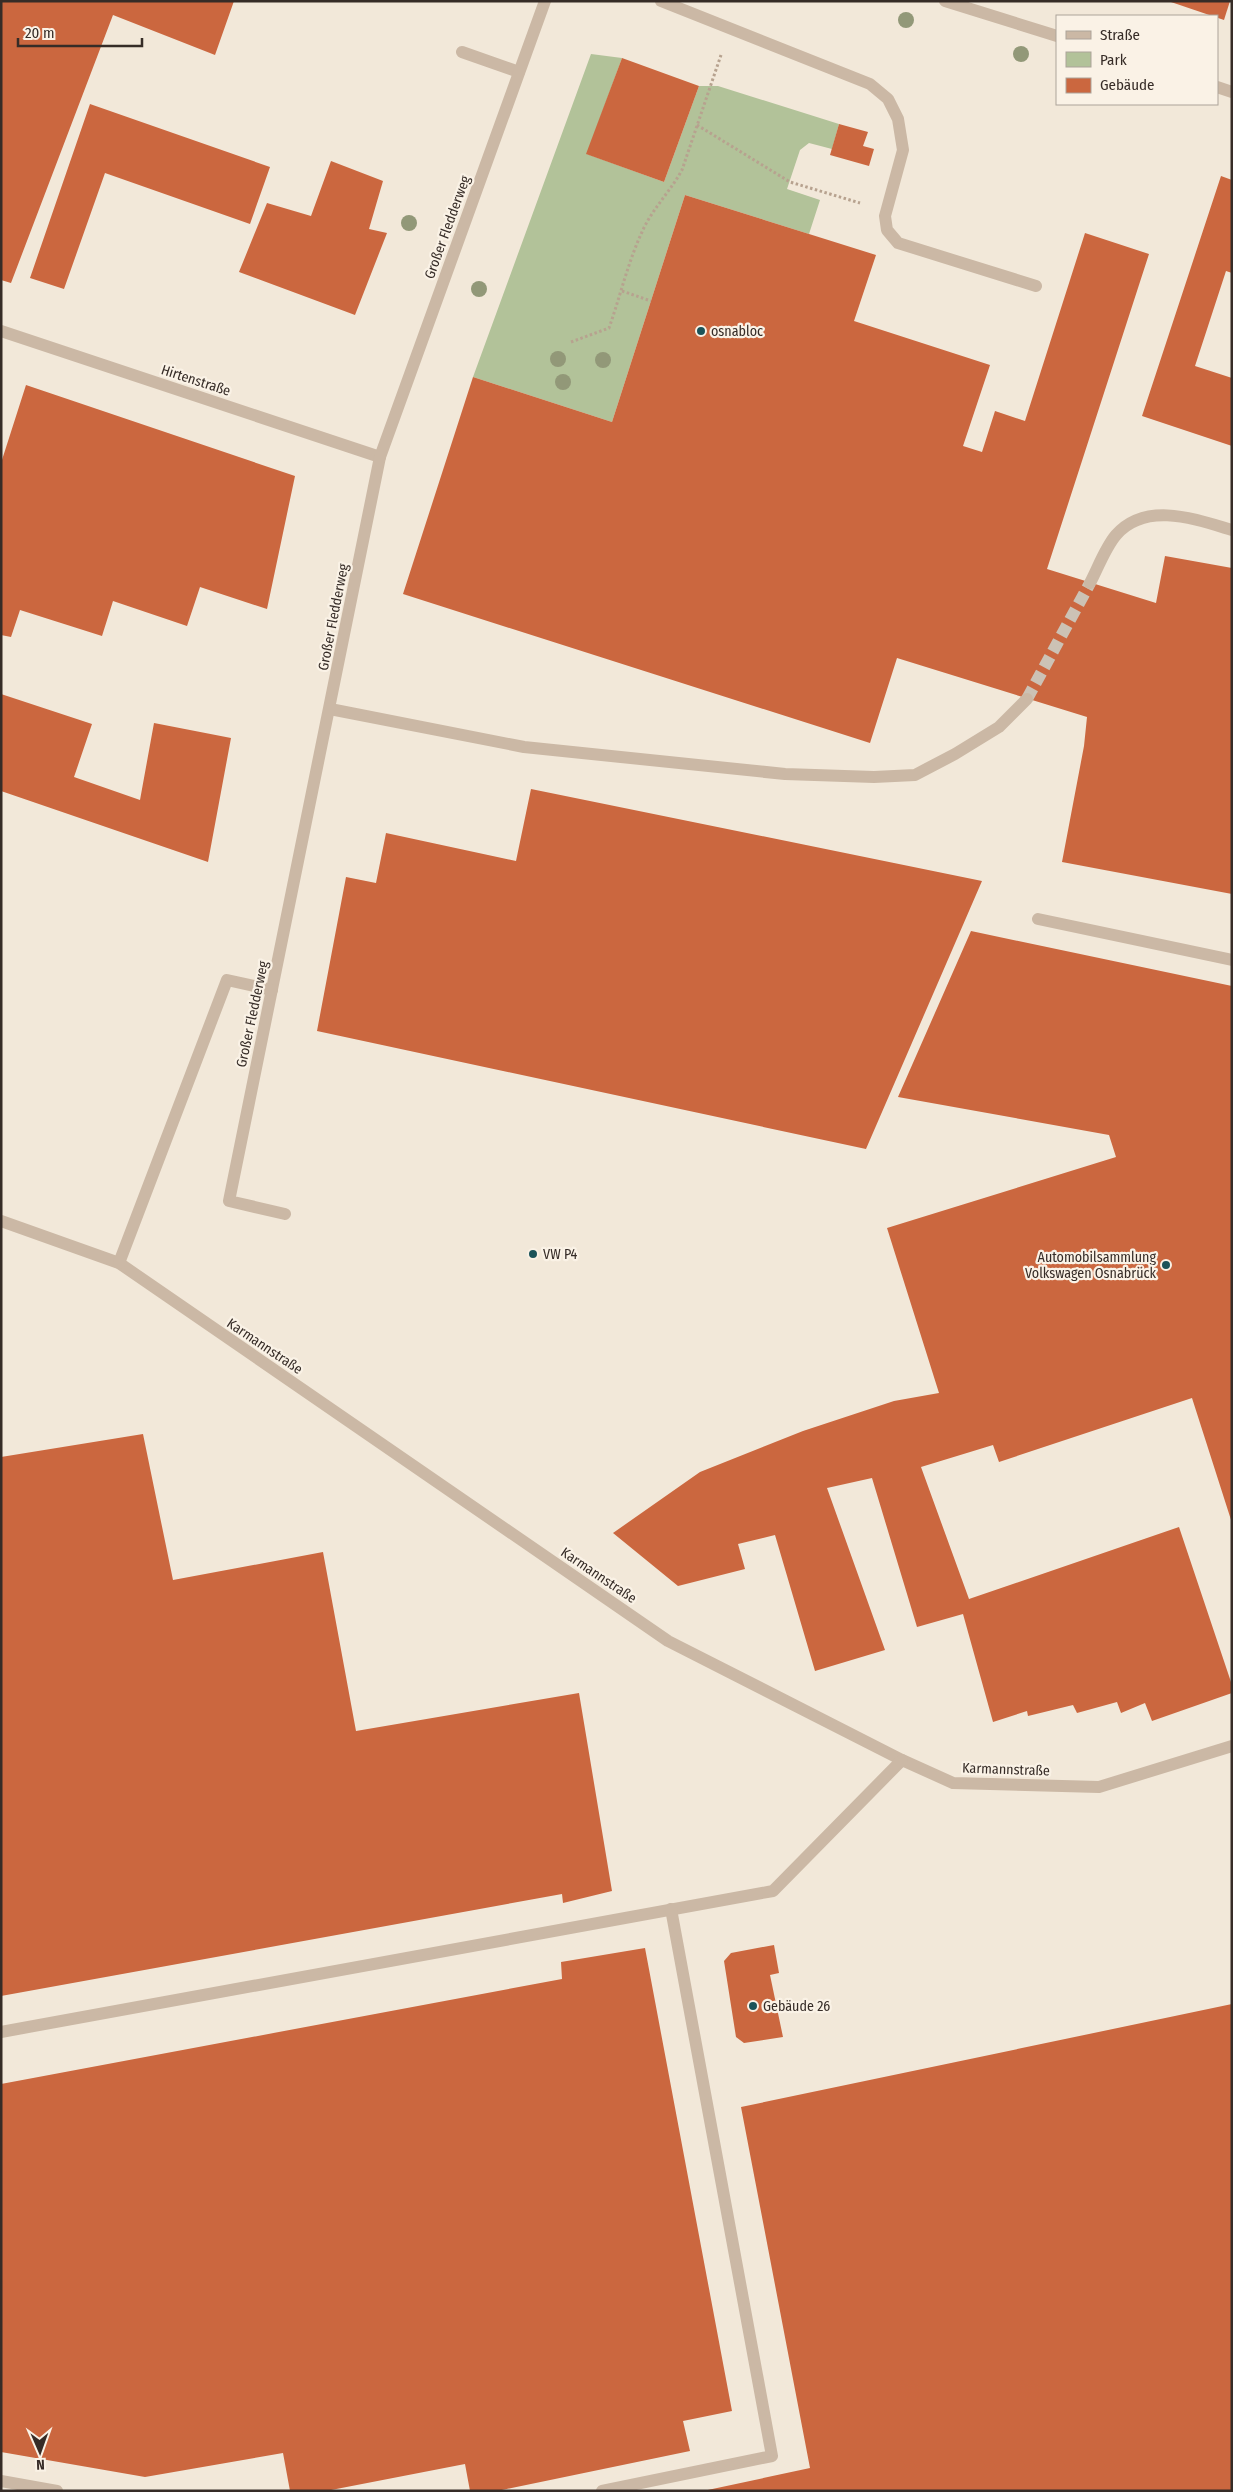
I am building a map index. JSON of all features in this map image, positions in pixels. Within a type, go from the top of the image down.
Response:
[{"type":"street","name":"Großer Fledderweg","points":[[285,1214],[229,1201],[380,457],[545,1]]},
{"type":"street","points":[[661,1],[870,84],[888,99],[898,119],[903,150],[886,211],[887,230],[898,243],[1036,286]]},
{"type":"street","points":[[946,1],[1056,36]]},
{"type":"street","points":[[462,52],[519,72]]},
{"type":"street","points":[[1218,87],[1232,92]]},
{"type":"street","name":"Hirtenstraße","points":[[1,331],[380,457]]},
{"type":"street","points":[[1090,582],[1116,535],[1135,519],[1168,514],[1232,530]]},
{"type":"street","points":[[330,709],[524,747],[785,774],[874,777],[915,774],[923,770],[999,727],[1027,699]]},
{"type":"street","points":[[1038,919],[1232,960]]},
{"type":"street","points":[[119,1263],[227,980],[272,990]]},
{"type":"street","name":"Karmannstraße","points":[[1,1221],[119,1263],[668,1641],[902,1760],[953,1783],[1099,1787],[1232,1746]]},
{"type":"street","points":[[1,2032],[773,1890],[902,1760]]},
{"type":"street","points":[[602,2491],[772,2456],[672,1909]]},
{"type":"street","points":[[1,2482],[58,2491]]},
{"type":"path","points":[[570,342],[610,328],[641,233],[654,210],[673,186],[682,170],[712,85],[729,28]]},
{"type":"path","points":[[697,125],[790,182],[886,211]]},
{"type":"path","points":[[622,291],[651,302]]},
{"type":"green space","points":[[591,54],[622,58],[587,154],[664,182],[699,86],[718,86],[839,124],[832,149],[809,143],[800,150],[787,189],[820,200],[809,234],[685,195],[612,422],[473,377]]},
{"type":"building","points":[[1,1],[234,1],[215,55],[113,15],[11,283],[1,280]]},
{"type":"building","points":[[1168,1],[1230,1],[1224,20],[1218,18],[1218,15],[1209,15]]},
{"type":"building","points":[[622,58],[699,86],[664,182],[586,154]]},
{"type":"building","points":[[90,104],[270,167],[250,224],[105,173],[64,289],[30,278]]},
{"type":"building","points":[[839,124],[868,132],[863,146],[874,149],[869,166],[830,155]]},
{"type":"building","points":[[331,161],[383,181],[369,229],[387,233],[355,315],[239,272],[267,203],[311,216]]},
{"type":"building","points":[[1221,176],[1232,180],[1232,273],[1226,271],[1195,366],[1232,378],[1232,446],[1142,416]]},
{"type":"building","points":[[685,195],[876,255],[854,321],[990,365],[963,446],[982,452],[995,411],[1025,421],[1085,233],[1149,254],[1047,569],[1156,603],[1165,556],[1232,568],[1232,894],[1062,862],[1084,746],[1087,717],[897,658],[870,743],[403,594],[473,377],[612,422]]},
{"type":"building","points":[[26,385],[295,476],[267,609],[200,587],[187,626],[113,601],[102,636],[20,610],[11,637],[1,635],[1,463]]},
{"type":"building","points":[[1,694],[92,724],[74,777],[140,800],[154,723],[231,738],[208,862],[1,791]]},
{"type":"building","points":[[531,789],[982,881],[866,1149],[317,1031],[346,877],[376,883],[386,833],[516,861]]},
{"type":"building","points":[[971,931],[1232,986],[1232,1523],[1192,1398],[999,1462],[993,1445],[921,1467],[969,1599],[1179,1527],[1232,1685],[1232,1693],[1152,1721],[1145,1703],[1121,1713],[1117,1702],[1077,1713],[1073,1705],[1028,1716],[1027,1711],[993,1722],[963,1614],[917,1627],[872,1478],[827,1488],[885,1650],[815,1671],[775,1535],[738,1544],[745,1569],[678,1586],[613,1533],[700,1472],[803,1431],[894,1401],[939,1393],[887,1228],[1116,1157],[1109,1135],[898,1097]]},
{"type":"building","points":[[143,1434],[173,1580],[323,1552],[356,1731],[579,1693],[612,1891],[563,1903],[562,1894],[1,1996],[1,1457]]},
{"type":"building","name":"Gebäude 26","points":[[774,1945],[779,1973],[770,1975],[783,2037],[744,2043],[736,2037],[724,1961],[731,1953]]},
{"type":"building","points":[[645,1948],[732,2411],[683,2421],[690,2451],[497,2491],[470,2491],[465,2464],[326,2491],[290,2491],[283,2453],[145,2477],[1,2452],[1,2084],[562,1979],[561,1962]]},
{"type":"building","points":[[1232,2004],[1232,2491],[703,2491],[810,2468],[741,2107]]},
{"type":"tunnel","points":[[1027,699],[1090,583]]},
{"type":"place","name":"osnabloc","points":[[701,331]]},
{"type":"place","name":"VW P4","points":[[533,1254]]},
{"type":"place","name":"Automobilsammlung Volkswagen Osnabrück","points":[[1166,1265]]},
{"type":"place","name":"Gebäude 26","points":[[753,2006]]}]
